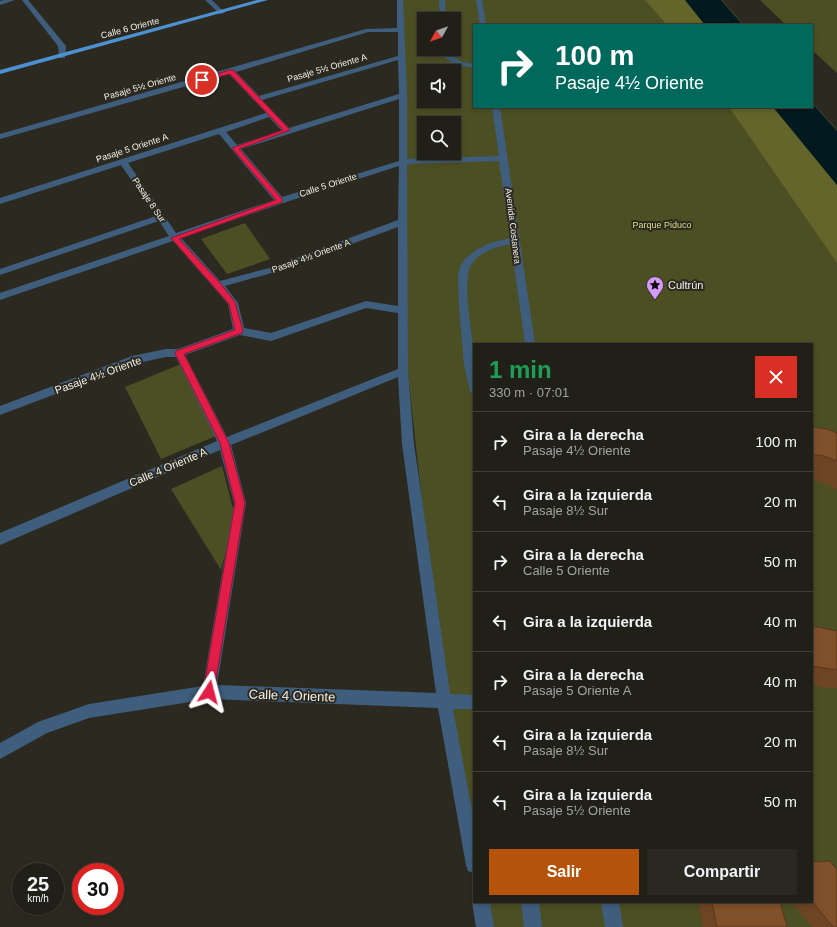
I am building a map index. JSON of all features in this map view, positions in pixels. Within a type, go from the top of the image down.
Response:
[{"type":"main road","name":"Calle 6 Oriente","points":[[0,72],[222,13],[265,0]]},
{"type":"street","points":[[0,3],[12,0]]},
{"type":"street","points":[[25,0],[62,46],[62,56]]},
{"type":"street","points":[[208,0],[222,13]]},
{"type":"street","points":[[400,0],[403,95],[403,371],[408,444],[444,701],[473,860]]},
{"type":"street","points":[[442,0],[443,12]]},
{"type":"street","points":[[479,0],[482,24]]},
{"type":"street","name":"Pasaje 5½ Oriente","points":[[0,137],[231,72],[368,30],[401,30]]},
{"type":"street","name":"Pasaje 5½ Oriente A","points":[[257,98],[402,56]]},
{"type":"street","points":[[447,56],[463,64],[473,66]]},
{"type":"street","points":[[231,72],[287,130]]},
{"type":"street","points":[[235,148],[287,130],[403,95]]},
{"type":"street","name":"Avenida Costanera","points":[[496,108],[530,343]]},
{"type":"street","name":"Pasaje 5 Oriente A","points":[[0,200],[221,131],[270,114]]},
{"type":"street","points":[[221,131],[280,201]]},
{"type":"street","name":"Calle 5 Oriente","points":[[0,298],[360,174],[403,162],[504,158]]},
{"type":"street","name":"Pasaje 8 Sur","points":[[123,162],[174,238],[233,303],[239,331]]},
{"type":"street","points":[[0,272],[160,218]]},
{"type":"street","name":"Pasaje 4½ Oriente A","points":[[218,285],[272,270],[402,222]]},
{"type":"street","points":[[473,381],[462,294],[465,267],[474,256],[485,248],[514,240]]},
{"type":"street","points":[[239,331],[271,338],[366,304],[404,310]]},
{"type":"street","name":"Pasaje 4½ Oriente","points":[[0,411],[136,359],[166,353],[179,353],[239,331]]},
{"type":"street","points":[[179,353],[224,443],[240,503],[209,692]]},
{"type":"street","name":"Calle 4 Oriente A","points":[[1,535],[403,371]]},
{"type":"street","name":"Calle 4 Oriente","points":[[0,751],[43,727],[89,711],[209,692],[473,702]]},
{"type":"street","points":[[481,903],[485,927]]},
{"type":"street","points":[[530,903],[533,927]]},
{"type":"street","points":[[610,903],[614,927]]},
{"type":"green space","name":"Parque Piduco","points":[[402,0],[722,0],[743,24],[473,24],[473,108],[813,108],[813,103],[837,130],[837,927],[485,927],[481,903],[813,903],[813,343],[473,343],[473,860],[444,701],[408,374]]},
{"type":"green space","points":[[760,0],[837,0],[837,73],[813,51],[813,24],[785,24]]},
{"type":"green space","points":[[245,223],[270,259],[227,274],[201,239]]},
{"type":"green space","points":[[181,364],[216,436],[161,459],[125,387]]},
{"type":"green space","points":[[222,466],[235,516],[221,570],[171,489]]},
{"type":"shaded area","points":[[645,0],[685,0],[704,24],[666,24]]},
{"type":"shaded area","points":[[730,108],[774,108],[837,185],[837,263]]},
{"type":"water","points":[[685,0],[721,0],[742,24],[704,24]]},
{"type":"water","points":[[813,104],[837,131],[837,185],[774,108],[813,108]]},
{"type":"building","points":[[813,427],[827,429],[837,433],[837,461],[824,456],[813,454]]},
{"type":"building","points":[[813,626],[837,631],[837,670],[813,666]]},
{"type":"building","points":[[830,861],[837,870],[837,927],[833,927],[813,902],[813,862]]},
{"type":"building","points":[[712,903],[780,903],[787,927],[717,927]]},
{"type":"place","name":"Cultrún","points":[[655,300]]},
{"type":"route","points":[[202,80],[231,72],[287,130],[235,148],[280,201],[174,238],[233,303],[239,331],[179,353],[224,443],[240,503],[209,692]]}]
